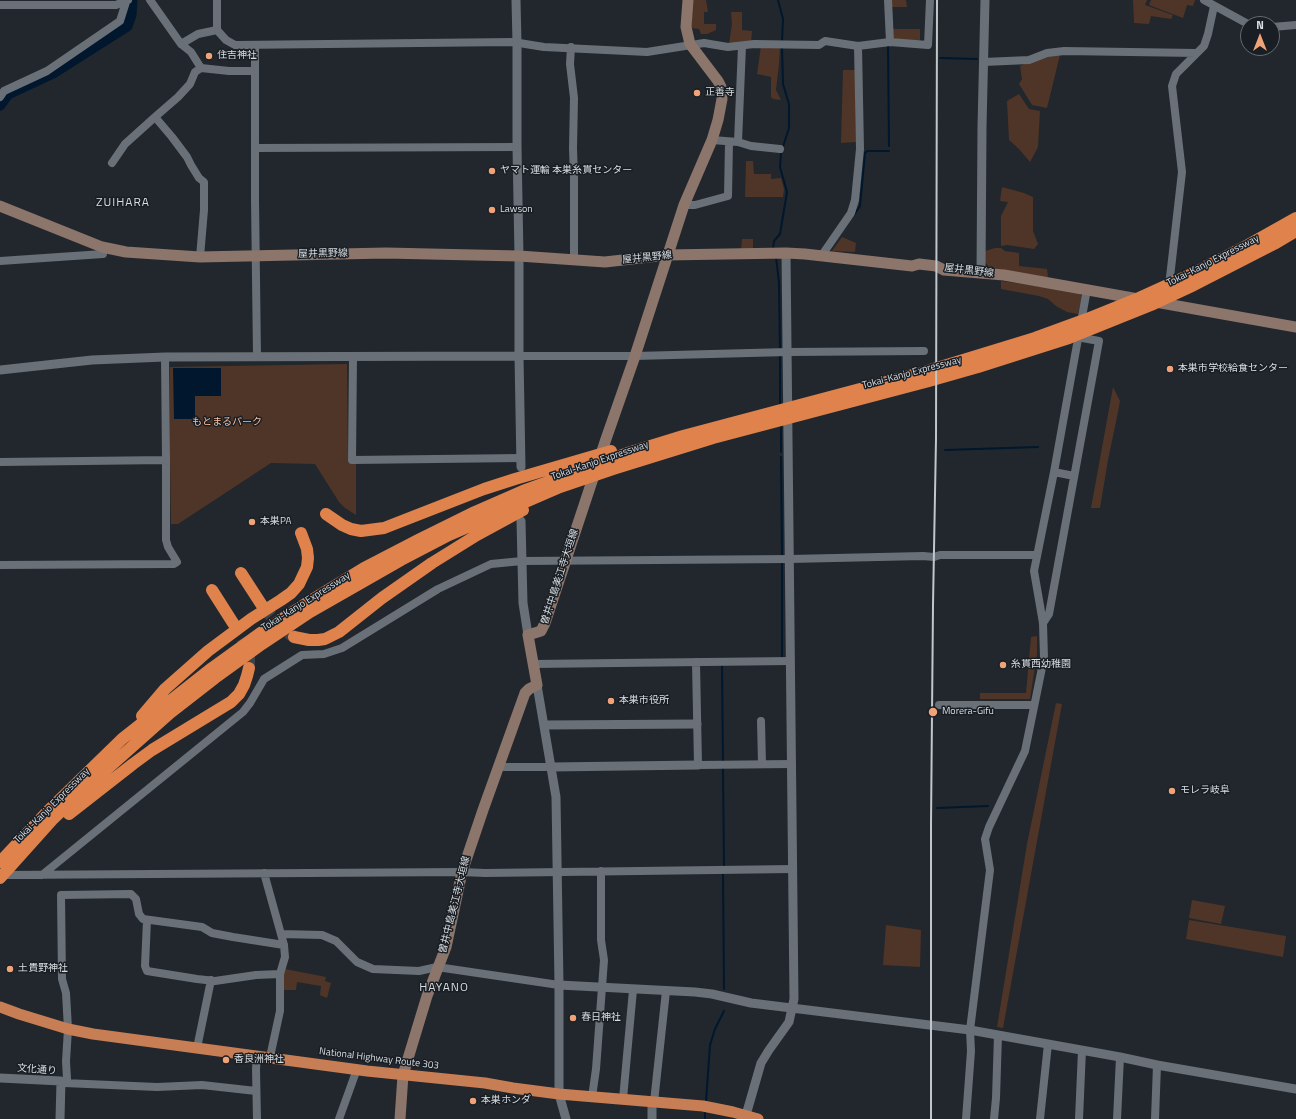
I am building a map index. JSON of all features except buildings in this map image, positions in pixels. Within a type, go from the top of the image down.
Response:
[{"type":"highway","name":"Tokai-Kanjo Expressway","points":[[0,878],[6,861],[47,812],[122,739],[229,655],[310,601],[364,568],[418,540],[475,512],[583,464],[646,443],[683,436],[973,358],[1088,319],[1194,273],[1296,218]]},
{"type":"highway","name":"Tokai-Kanjo Expressway","points":[[6,861],[28,847],[52,820],[159,722],[215,678],[310,612],[356,585],[449,535],[502,511],[577,481],[664,453],[929,382],[1069,338],[1151,305],[1187,288],[1296,231]]},
{"type":"highway","points":[[326,514],[342,525],[352,529],[362,531],[384,528],[515,478],[583,464]]},
{"type":"highway","points":[[294,637],[318,640],[325,639],[336,634],[398,586],[455,548],[577,481]]},
{"type":"highway","points":[[122,739],[165,689],[231,634],[291,593],[299,584],[307,567],[308,558],[306,545],[301,533]]},
{"type":"highway","points":[[241,573],[263,607]]},
{"type":"highway","points":[[212,590],[233,623]]},
{"type":"highway","points":[[28,847],[140,759],[182,731],[231,702],[239,694],[244,685],[249,668]]},
{"type":"highway","name":"National Highway Route 303","points":[[0,1007],[68,1029],[257,1056],[403,1075],[485,1083],[558,1094],[713,1108],[758,1119]]},
{"type":"main road","points":[[688,0],[686,26],[690,44]]},
{"type":"main road","name":"曽井中島美江寺大垣線","points":[[528,635],[542,631],[545,623],[684,205],[712,140],[722,99],[721,87],[690,44]]},
{"type":"main road","name":"屋井黒野線","points":[[0,206],[104,247],[126,252],[200,257],[386,253],[519,256],[614,261],[667,255],[786,253],[822,255],[912,266],[919,264],[936,266],[944,270],[1004,275],[1296,327]]},
{"type":"main road","points":[[528,635],[537,685]]},
{"type":"main road","name":"曽井中島美江寺大垣線","points":[[400,1119],[403,1075],[427,996],[446,947],[462,872],[525,692],[537,685]]},
{"type":"street","points":[[150,0],[181,44],[191,52],[201,68]]},
{"type":"street","points":[[217,0],[217,30],[226,40],[235,45],[513,42],[544,47],[571,47],[648,52],[690,44],[704,43],[728,47],[754,44],[819,44],[825,41],[858,46],[890,42],[928,45],[930,0]]},
{"type":"street","points":[[353,357],[352,460],[521,463],[519,256],[516,147],[516,0]]},
{"type":"street","points":[[888,0],[890,42]]},
{"type":"street","points":[[981,273],[985,0]]},
{"type":"street","points":[[1204,0],[1240,20]]},
{"type":"street","points":[[0,5],[116,5],[127,1]]},
{"type":"street","points":[[1,92],[47,71],[120,21],[127,1]]},
{"type":"street","points":[[1168,304],[1182,172],[1172,86],[1176,74],[1204,46],[1214,6]]},
{"type":"street","points":[[1280,27],[1296,26]]},
{"type":"street","points":[[181,44],[198,34],[217,30]]},
{"type":"street","points":[[255,45],[257,356]]},
{"type":"street","points":[[738,142],[742,46]]},
{"type":"street","points":[[822,255],[851,213],[856,200],[860,149],[858,46]]},
{"type":"street","points":[[571,47],[570,64],[574,98],[574,260]]},
{"type":"street","points":[[984,62],[1029,60],[1047,53],[1064,51],[1196,54]]},
{"type":"street","points":[[112,163],[125,144],[178,97],[190,84],[195,72],[201,68],[229,71],[255,71]]},
{"type":"street","points":[[155,117],[188,157],[199,178],[204,182],[204,210],[200,257]]},
{"type":"street","points":[[712,140],[738,142],[751,146],[780,149]]},
{"type":"street","points":[[684,205],[695,205],[728,196],[729,142]]},
{"type":"street","points":[[255,148],[516,147]]},
{"type":"street","points":[[0,261],[103,254],[104,247]]},
{"type":"street","points":[[746,1115],[761,1063],[768,1050],[787,1026],[791,1016],[794,999],[786,253]]},
{"type":"street","points":[[966,1119],[970,1030],[990,870],[985,839],[989,827],[1025,751],[1044,658],[1043,623],[1034,571],[1054,472],[1077,337],[1087,289]]},
{"type":"street","points":[[1043,623],[1049,614],[1099,341],[1077,337]]},
{"type":"street","points":[[0,370],[92,360],[165,357],[635,356],[788,352],[924,351]]},
{"type":"street","points":[[0,565],[174,564],[177,562],[168,547],[166,540],[165,357]]},
{"type":"street","points":[[0,462],[166,460]]},
{"type":"street","points":[[1054,472],[1074,476]]},
{"type":"street","points":[[522,521],[523,603],[528,635]]},
{"type":"street","points":[[42,875],[243,712],[264,679],[302,655],[324,654],[342,648],[438,589],[491,564],[522,561],[1037,555]]},
{"type":"street","points":[[533,664],[790,661]]},
{"type":"street","points":[[696,662],[698,765]]},
{"type":"street","points":[[537,685],[551,767],[556,808],[559,986],[558,1094],[566,1119]]},
{"type":"street","points":[[939,705],[1034,705]]},
{"type":"street","points":[[761,721],[762,764]]},
{"type":"street","points":[[544,725],[697,724]]},
{"type":"street","points":[[499,767],[792,764]]},
{"type":"street","points":[[0,875],[485,873],[793,869]]},
{"type":"street","points":[[592,1097],[596,1068],[604,960],[601,940],[601,871]]},
{"type":"street","points":[[264,873],[284,945],[285,957],[280,974],[280,1011],[270,1057]]},
{"type":"street","points":[[256,1091],[202,1085],[157,1087],[64,1082],[68,1079],[66,1061],[68,1029],[66,993],[62,979],[61,895],[131,894],[136,899],[139,914],[143,919],[202,928],[212,933],[226,936],[284,945]]},
{"type":"street","points":[[147,920],[145,966],[147,971],[211,980],[280,974]]},
{"type":"street","points":[[281,934],[322,935],[336,941],[357,962],[373,969],[419,971],[437,967],[559,986],[712,994],[751,1003],[970,1030],[1296,1089]]},
{"type":"street","points":[[197,1048],[211,980]]},
{"type":"street","points":[[623,1099],[633,990]]},
{"type":"street","points":[[652,1119],[666,991]]},
{"type":"street","points":[[994,1119],[998,1035]]},
{"type":"street","points":[[1040,1119],[1048,1044]]},
{"type":"street","points":[[1079,1119],[1082,1050]]},
{"type":"street","points":[[257,1056],[257,1119]]},
{"type":"street","points":[[1118,1119],[1120,1056]]},
{"type":"street","points":[[1155,1119],[1157,1065]]},
{"type":"street","points":[[339,1119],[357,1069]]},
{"type":"street","name":"文化通り","points":[[0,1078],[61,1081],[60,1119]]},
{"type":"green space","points":[[691,0],[706,0],[708,12],[704,12],[704,24],[716,24],[716,30],[707,34],[701,34],[699,29],[691,28]]},
{"type":"green space","points":[[891,0],[906,0],[907,7],[892,7]]},
{"type":"green space","points":[[1133,0],[1147,0],[1145,5],[1173,15],[1171,19],[1151,16],[1149,24],[1134,23]]},
{"type":"green space","points":[[1151,0],[1195,0],[1193,6],[1187,5],[1183,18],[1149,5]]},
{"type":"green space","points":[[731,12],[742,12],[742,30],[752,31],[751,43],[729,44],[732,24]]},
{"type":"green space","points":[[892,29],[920,29],[920,43],[895,40],[892,37]]},
{"type":"green space","points":[[761,46],[780,46],[776,90],[781,100],[773,99],[771,97],[771,77],[757,74]]},
{"type":"green space","points":[[1047,55],[1060,55],[1047,108],[1032,105],[1019,84],[1022,79],[1020,66]]},
{"type":"green space","points":[[843,70],[855,70],[856,142],[841,143]]},
{"type":"green space","points":[[1019,94],[1029,109],[1040,111],[1038,147],[1030,162],[1009,140],[1007,101]]},
{"type":"green space","points":[[746,161],[753,161],[754,174],[771,174],[771,179],[781,178],[784,189],[783,197],[745,197]]},
{"type":"green space","points":[[1002,187],[1033,197],[1033,231],[1038,244],[1034,249],[1007,245],[1001,246],[1001,216],[1008,202],[1000,201]]},
{"type":"green space","points":[[842,237],[856,243],[855,252],[832,251]]},
{"type":"green space","points":[[742,239],[753,239],[753,250],[741,250]]},
{"type":"green space","points":[[1001,248],[1005,251],[1019,253],[1019,266],[1047,269],[1047,279],[990,269],[985,262],[985,251]]},
{"type":"green space","points":[[1001,281],[1078,292],[1082,296],[1078,314],[1067,312],[1056,306],[1048,299],[1039,296],[1001,289]]},
{"type":"green space","name":"もとまるパーク","points":[[347,364],[348,462],[356,462],[356,515],[339,502],[315,464],[271,463],[178,524],[171,524],[170,367]]},
{"type":"green space","points":[[1113,387],[1120,401],[1118,412],[1100,508],[1091,508]]},
{"type":"green space","points":[[1037,636],[1037,654],[1030,699],[980,699],[980,693],[1026,693],[1031,637]]},
{"type":"green space","points":[[1056,703],[1062,704],[1003,1028],[997,1027],[1027,844]]},
{"type":"green space","points":[[1192,900],[1225,906],[1221,924],[1189,918]]},
{"type":"green space","points":[[1189,920],[1286,936],[1283,957],[1186,939]]},
{"type":"green space","points":[[886,925],[921,930],[920,967],[883,965]]},
{"type":"green space","points":[[285,969],[326,977],[325,981],[331,983],[327,998],[320,995],[321,986],[297,982],[296,990],[282,990],[282,977]]},
{"type":"water","points":[[173,368],[221,368],[221,396],[195,396],[195,419],[174,419]]},
{"type":"waterway","points":[[0,105],[8,94],[53,73],[127,26],[131,15],[132,0]]},
{"type":"waterway","points":[[778,0],[783,19],[782,42]]},
{"type":"waterway","points":[[888,46],[889,146]]},
{"type":"waterway","points":[[773,249],[774,241],[780,234],[787,192],[780,167],[781,153],[789,128],[789,104],[783,84],[782,47]]},
{"type":"waterway","points":[[940,58],[977,59]]},
{"type":"waterway","points":[[854,215],[860,206],[865,153],[867,151],[889,151]]},
{"type":"waterway","points":[[776,257],[779,283],[780,349]]},
{"type":"waterway","points":[[780,355],[780,406]]},
{"type":"waterway","points":[[781,424],[781,452]]},
{"type":"waterway","points":[[945,450],[1038,447]]},
{"type":"waterway","points":[[781,457],[782,555]]},
{"type":"waterway","points":[[782,562],[782,658]]},
{"type":"waterway","points":[[722,664],[723,763]]},
{"type":"waterway","points":[[723,768],[724,866]]},
{"type":"waterway","points":[[937,808],[988,806]]},
{"type":"waterway","points":[[723,873],[724,989]]},
{"type":"waterway","points":[[706,1101],[710,1045],[715,1029],[724,1011]]},
{"type":"waterway","points":[[705,1112],[705,1119]]},
{"type":"tunnel","points":[[263,607],[280,627],[294,637]]},
{"type":"tunnel","points":[[233,623],[244,642],[249,656],[249,668]]},
{"type":"railway","points":[[931,1119],[931,824],[936,439],[937,0]]},
{"type":"place","name":"住吉神社","points":[[209,56]]},
{"type":"place","name":"正善寺","points":[[697,93]]},
{"type":"place","name":"ヤマト運輸 本巣糸貫センター","points":[[492,171]]},
{"type":"place","name":"Lawson","points":[[492,210]]},
{"type":"place","name":"本巣市学校給食センター","points":[[1170,369]]},
{"type":"place","name":"本巣PA","points":[[252,522]]},
{"type":"place","name":"糸貫西幼稚園","points":[[1003,665]]},
{"type":"place","name":"本巣市役所","points":[[611,701]]},
{"type":"place","name":"Morera-Gifu","points":[[933,712]]},
{"type":"place","name":"モレラ岐阜","points":[[1172,791]]},
{"type":"place","name":"土貴野神社","points":[[10,969]]},
{"type":"place","name":"春日神社","points":[[573,1018]]},
{"type":"place","name":"香良洲神社","points":[[226,1060]]},
{"type":"place","name":"本巣ホンダ","points":[[473,1101]]},
{"type":"district","name":"ZUIHARA","points":[[123,203]]},
{"type":"district","name":"HAYANO","points":[[444,988]]}]
